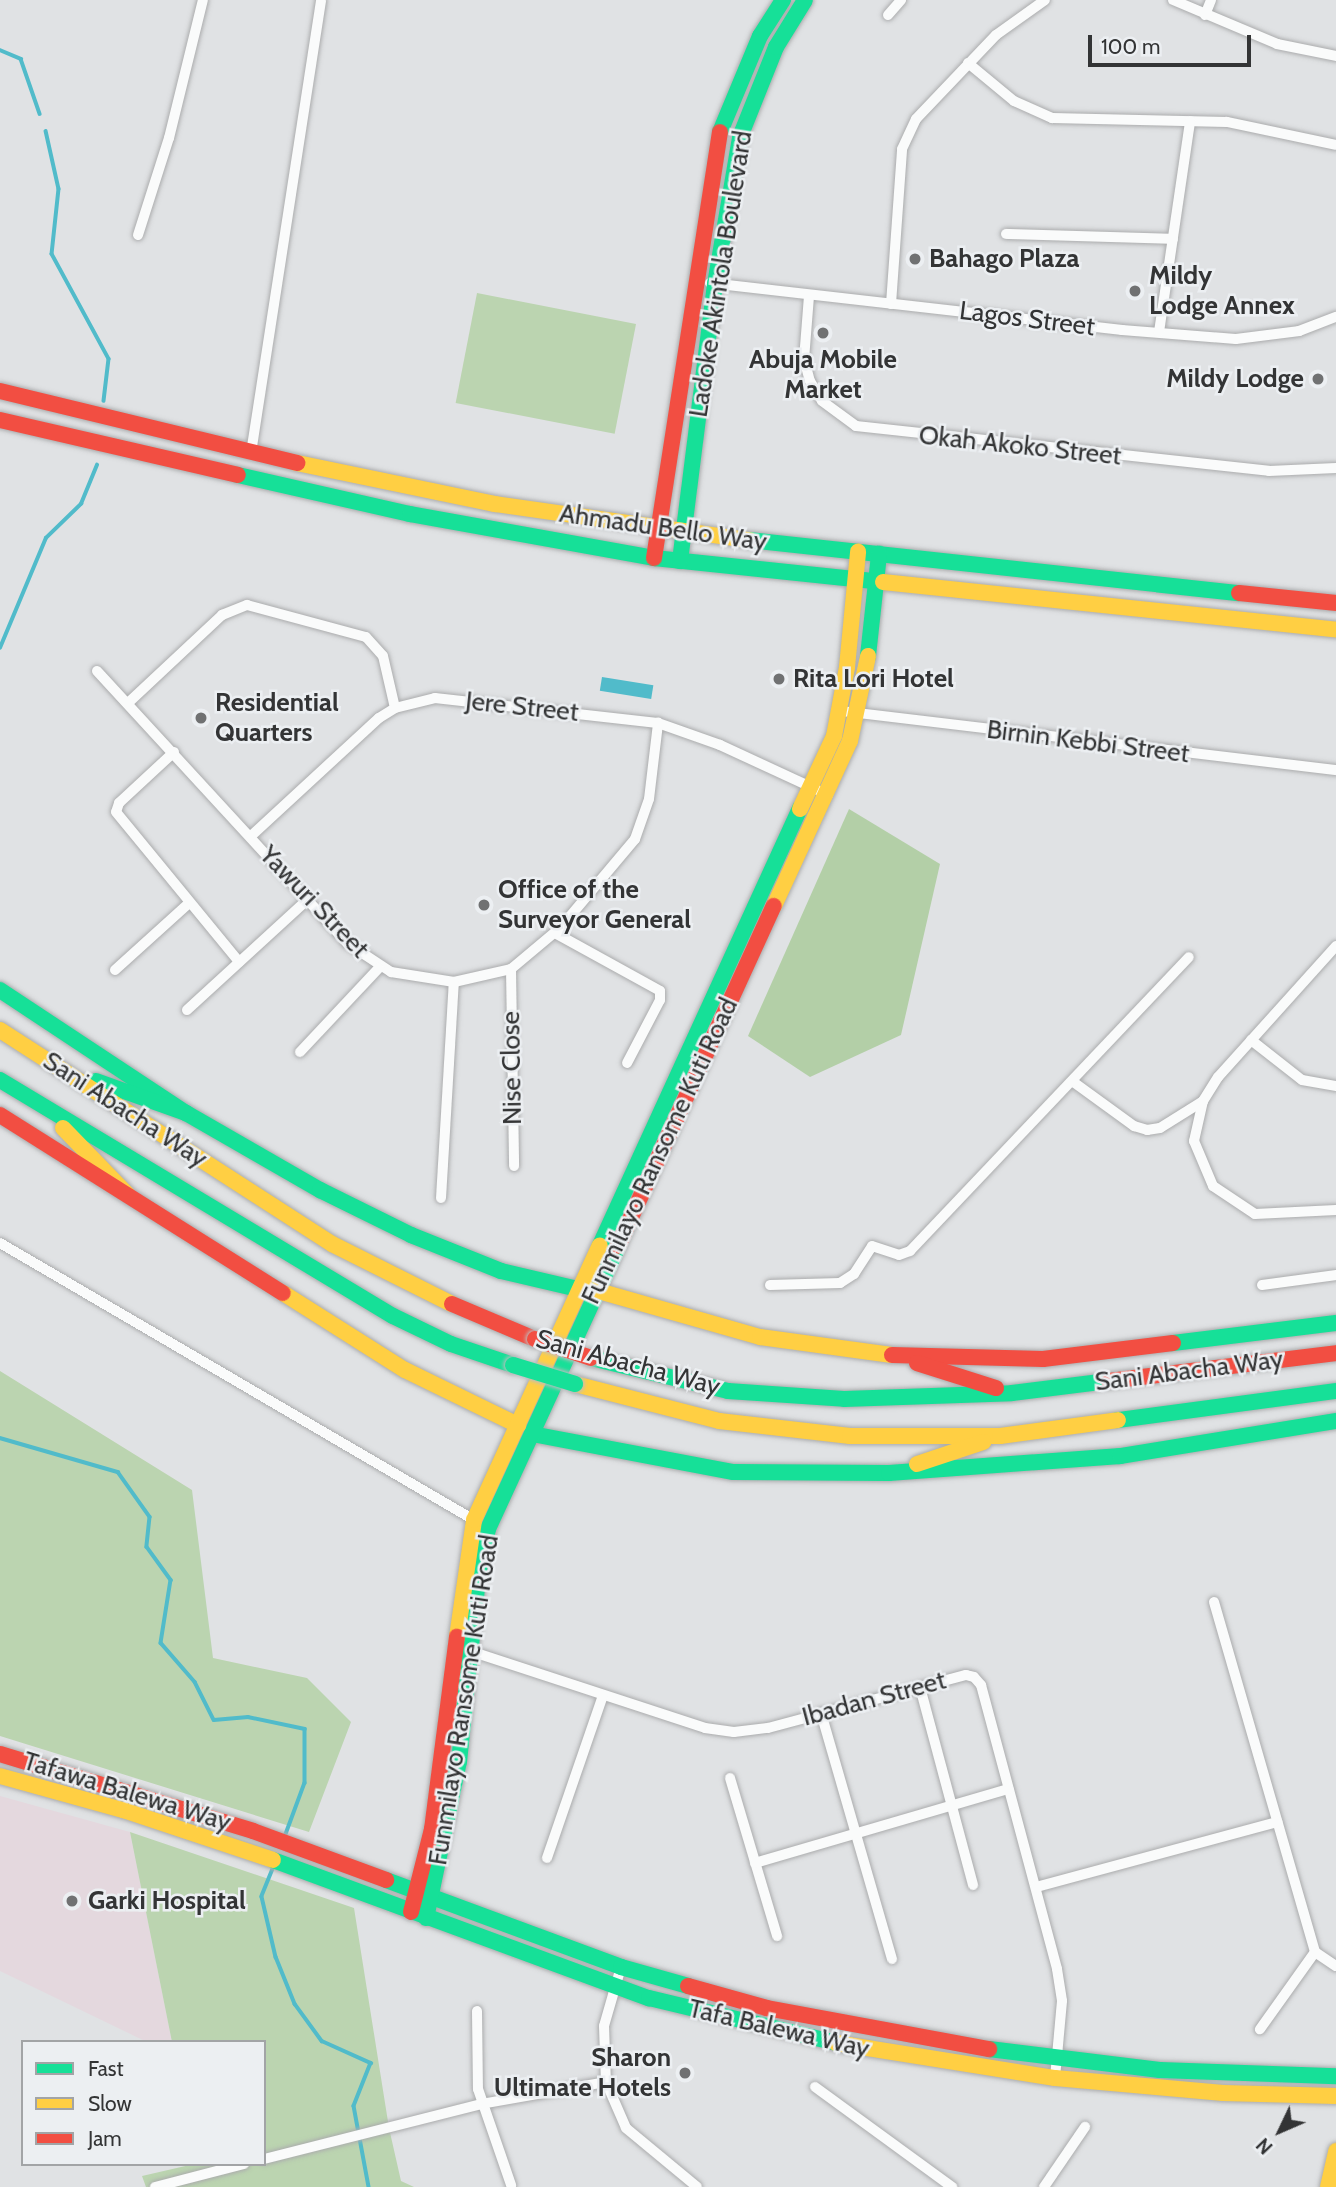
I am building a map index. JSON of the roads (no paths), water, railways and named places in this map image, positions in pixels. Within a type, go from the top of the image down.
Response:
[{"type":"main road","name":"Ladoke Akintola Boulevard","points":[[654,558],[694,282],[720,132],[760,36],[783,0]]},
{"type":"main road","name":"Ladoke Akintola Boulevard","points":[[680,561],[715,284],[740,136],[776,47],[806,0]]},
{"type":"main road","name":"Ahmadu Bello Way","points":[[0,391],[251,453],[459,497],[682,533],[1336,603]]},
{"type":"main road","name":"Ahmadu Bello Way","points":[[0,420],[410,514],[654,558],[1336,630]]},
{"type":"main road","name":"Funmilayo Ransome Kuti Road","points":[[849,713],[858,552]]},
{"type":"main road","name":"Funmilayo Ransome Kuti Road","points":[[464,1649],[488,1528],[820,792],[849,713],[876,582],[879,554]]},
{"type":"main road","name":"Funmilayo Ransome Kuti Road","points":[[418,1915],[459,1762],[464,1649],[464,1565],[474,1520],[578,1289],[820,792]]},
{"type":"main road","name":"Sani Abacha Way","points":[[0,990],[187,1113],[320,1190],[411,1235],[501,1271],[578,1289]]},
{"type":"main road","name":"Sani Abacha Way","points":[[0,1030],[332,1244],[409,1285],[535,1339],[591,1358],[728,1391],[844,1399],[1012,1393],[1336,1353]]},
{"type":"main road","points":[[61,1068],[187,1113]]},
{"type":"main road","name":"Sani Abacha Way","points":[[0,1080],[393,1316],[451,1344],[575,1384],[719,1421],[850,1436],[1000,1436],[1336,1391]]},
{"type":"main road","points":[[42,1107],[128,1195]]},
{"type":"main road","points":[[0,1115],[405,1370],[518,1425]]},
{"type":"main road","points":[[595,1290],[760,1337],[892,1355],[1043,1359],[1336,1323]]},
{"type":"main road","points":[[1251,1362],[1336,1336]]},
{"type":"main road","points":[[892,1355],[1012,1393]]},
{"type":"main road","points":[[1301,1396],[1336,1398]]},
{"type":"main road","points":[[532,1434],[733,1472],[889,1473],[1120,1456],[1336,1421]]},
{"type":"main road","points":[[889,1473],[1000,1436]]},
{"type":"main road","name":"Tafawa Balewa Way","points":[[0,1754],[253,1831]]},
{"type":"main road","name":"Tafawa Balewa Way","points":[[0,1776],[247,1851]]},
{"type":"main road","name":"Tafa Balewa Way","points":[[253,1831],[621,1968],[831,2023],[1057,2058],[1160,2070],[1336,2076]]},
{"type":"main road","name":"Tafa Balewa Way","points":[[247,1851],[310,1872],[614,1987],[697,2012],[827,2041],[1055,2078],[1223,2093],[1336,2096]]},
{"type":"main road","points":[[1328,2187],[1336,2151]]},
{"type":"street","points":[[138,235],[169,138],[203,0]]},
{"type":"street","points":[[251,453],[321,0]]},
{"type":"street","points":[[888,15],[901,0]]},
{"type":"street","points":[[891,304],[902,149],[930,99],[996,35],[1045,0]]},
{"type":"street","points":[[1173,0],[1277,44],[1336,56]]},
{"type":"street","points":[[1205,15],[1211,0]]},
{"type":"street","points":[[968,64],[1014,102],[1052,118],[1239,124],[1336,145]]},
{"type":"street","points":[[1159,332],[1190,121]]},
{"type":"street","points":[[1006,234],[1173,239]]},
{"type":"street","name":"Lagos Street","points":[[694,282],[1159,332],[1267,337],[1336,317]]},
{"type":"street","name":"Okah Akoko Street","points":[[809,296],[804,359],[810,381],[822,401],[856,426],[1269,471],[1336,468]]},
{"type":"street","points":[[128,703],[222,615],[247,605],[366,637],[383,656],[395,708]]},
{"type":"street","name":"Yawuri Street","points":[[97,671],[251,836],[306,901],[379,968],[415,978],[454,982],[510,969],[555,933],[635,839],[649,799],[658,723]]},
{"type":"street","name":"Jere Street","points":[[251,836],[395,708],[435,698],[658,723],[720,745],[820,792]]},
{"type":"street","name":"Birnin Kebbi Street","points":[[849,713],[1336,770]]},
{"type":"street","points":[[174,752],[116,811],[188,904],[239,962]]},
{"type":"street","points":[[187,1010],[306,901]]},
{"type":"street","points":[[115,970],[188,904]]},
{"type":"street","points":[[555,933],[660,991],[660,1000],[627,1063]]},
{"type":"street","points":[[1072,1081],[1134,1126],[1147,1130],[1160,1128],[1203,1101],[1251,1040],[1336,946]]},
{"type":"street","points":[[770,1284],[839,1283],[854,1274],[872,1246],[899,1255],[910,1251],[1189,957]]},
{"type":"street","points":[[300,1052],[379,968]]},
{"type":"street","name":"Nise Close","points":[[510,969],[514,1166]]},
{"type":"street","points":[[441,1198],[454,982]]},
{"type":"street","points":[[1251,1040],[1302,1080],[1336,1086]]},
{"type":"street","points":[[1203,1101],[1195,1141],[1201,1165],[1213,1186],[1230,1201],[1255,1214],[1276,1217],[1336,1210]]},
{"type":"street","points":[[0,1243],[474,1520]]},
{"type":"street","points":[[1262,1285],[1336,1275]]},
{"type":"street","points":[[1214,1602],[1315,1952],[1336,1966]]},
{"type":"street","name":"Ibadan Street","points":[[464,1649],[705,1728],[734,1732],[821,1713],[966,1675],[981,1685],[1036,1887],[1062,2001],[1055,2078]]},
{"type":"street","points":[[920,1687],[973,1885]]},
{"type":"street","points":[[547,1858],[603,1695]]},
{"type":"street","points":[[821,1713],[891,1959]]},
{"type":"street","points":[[730,1778],[777,1936]]},
{"type":"street","points":[[755,1863],[1008,1789]]},
{"type":"street","points":[[1036,1887],[1277,1822]]},
{"type":"street","points":[[1259,2029],[1315,1952]]},
{"type":"street","points":[[621,1968],[604,2026],[606,2081],[626,2128],[697,2187]]},
{"type":"street","points":[[477,2011],[481,2104],[512,2185]]},
{"type":"street","points":[[266,2158],[481,2104],[606,2081]]},
{"type":"street","points":[[815,2087],[952,2187]]},
{"type":"street","points":[[1044,2187],[1085,2127]]},
{"type":"street","points":[[155,2187],[236,2166]]},
{"type":"water","points":[[602,677],[653,685],[651,699],[600,691]]},
{"type":"waterway","points":[[0,50],[21,59],[40,114]]},
{"type":"waterway","points":[[46,131],[59,189],[52,254],[109,359],[104,401]]},
{"type":"waterway","points":[[0,648],[46,538],[81,504],[97,465]]},
{"type":"waterway","points":[[0,1438],[118,1472],[150,1517],[147,1547],[171,1580],[161,1643],[195,1682],[214,1720],[248,1717],[305,1729],[305,1783],[285,1837]]},
{"type":"waterway","points":[[275,1864],[262,1897],[276,1957],[295,2004],[322,2041],[371,2063],[354,2106],[369,2187]]},
{"type":"place","name":"Bahago Plaza","points":[[915,259]]},
{"type":"place","name":"Mildy Lodge Annex","points":[[1135,291]]},
{"type":"place","name":"Abuja Mobile Market","points":[[823,333]]},
{"type":"place","name":"Mildy Lodge","points":[[1318,379]]},
{"type":"place","name":"Rita Lori Hotel","points":[[779,679]]},
{"type":"place","name":"Residential Quarters","points":[[201,718]]},
{"type":"place","name":"Office of the Surveyor General","points":[[484,905]]},
{"type":"place","name":"Garki Hospital","points":[[72,1901]]},
{"type":"place","name":"Sharon Ultimate Hotels","points":[[685,2073]]}]
